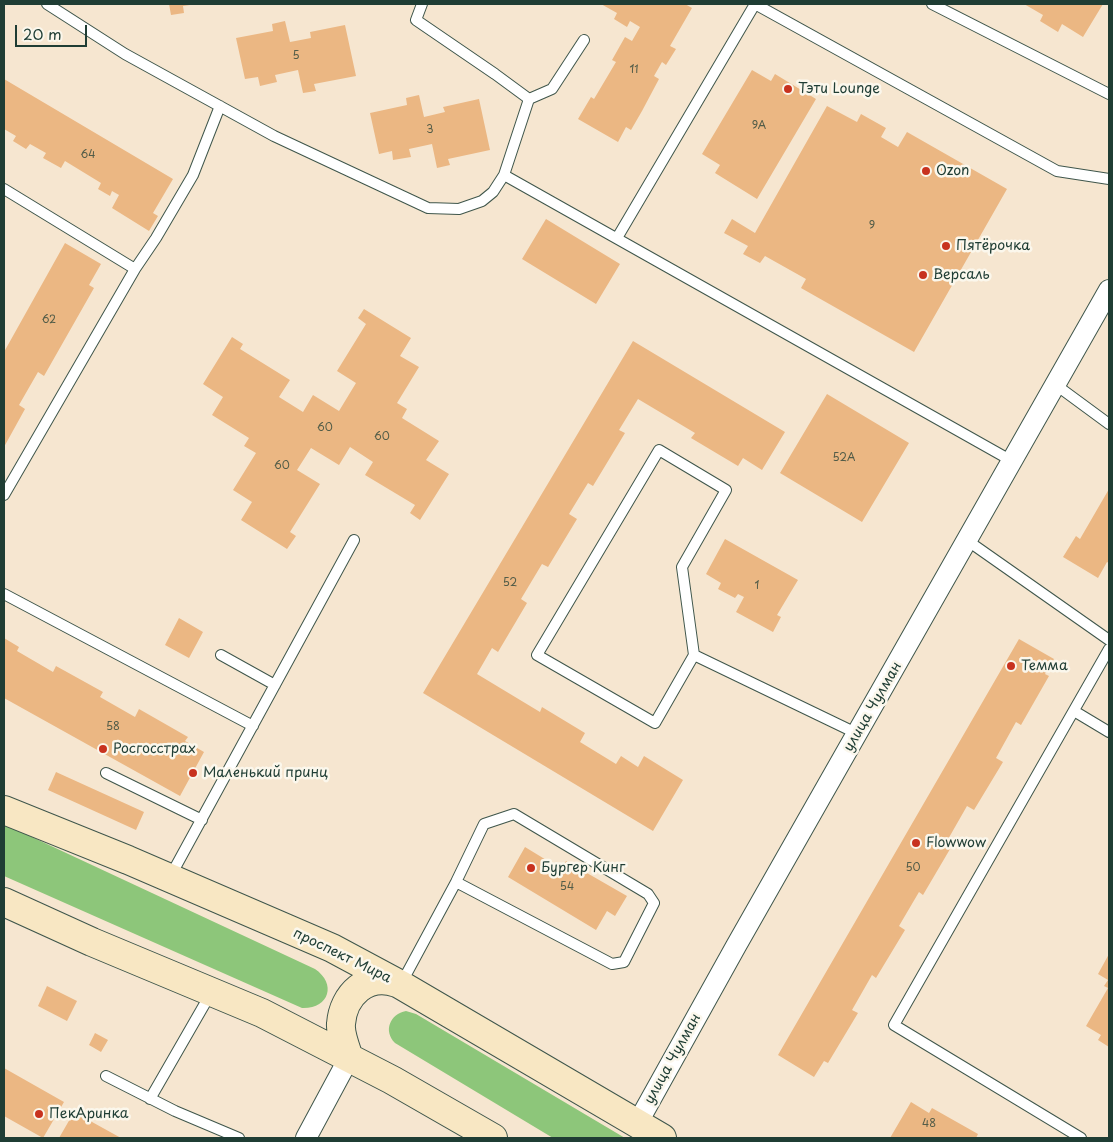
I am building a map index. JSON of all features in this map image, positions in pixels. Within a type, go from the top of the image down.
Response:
[{"type":"main road","name":"проспект Мира","points":[[4,810],[128,860],[332,948],[401,985],[662,1138]]},
{"type":"main road","points":[[4,902],[92,942],[262,1014],[392,1080],[493,1138]]},
{"type":"main road","points":[[349,1058],[341,1026],[343,1011],[350,996],[362,986],[378,981],[385,980],[401,985]]},
{"type":"street","name":"улица Чулман","points":[[637,1124],[736,946],[1109,290]]},
{"type":"street","points":[[306,1138],[349,1058]]},
{"type":"lane","points":[[47,4],[126,54],[274,136],[428,208],[459,209],[482,201],[493,192],[504,175],[529,99],[552,89],[584,40]]},
{"type":"lane","points":[[422,4],[416,20],[496,74],[529,99]]},
{"type":"lane","points":[[617,238],[755,4],[1057,171],[1109,179]]},
{"type":"lane","points":[[932,4],[1109,94]]},
{"type":"lane","points":[[4,494],[135,269],[156,238],[193,175],[220,106]]},
{"type":"lane","points":[[504,175],[1012,461]]},
{"type":"lane","points":[[4,189],[135,269]]},
{"type":"lane","points":[[1056,385],[1109,424]]},
{"type":"lane","points":[[660,450],[726,490],[682,567],[694,655],[655,723],[537,655],[660,450]]},
{"type":"lane","points":[[170,878],[354,540]]},
{"type":"lane","points":[[968,541],[1108,636]]},
{"type":"lane","points":[[4,594],[253,726]]},
{"type":"lane","points":[[1081,1138],[894,1025],[1109,649]]},
{"type":"lane","points":[[221,655],[275,685]]},
{"type":"lane","points":[[694,655],[858,734]]},
{"type":"lane","points":[[1074,711],[1109,732]]},
{"type":"lane","points":[[106,773],[202,820]]},
{"type":"lane","points":[[401,985],[456,882],[484,824],[514,814],[648,894],[654,903],[624,962],[612,964],[456,882]]},
{"type":"lane","points":[[150,1098],[212,992]]},
{"type":"lane","points":[[106,1076],[175,1111],[239,1138]]},
{"type":"green space","points":[[4,824],[315,969],[322,975],[328,988],[324,1000],[311,1007],[302,1008],[4,876]]},
{"type":"green space","points":[[406,1011],[416,1014],[625,1138],[553,1138],[395,1043],[389,1033],[390,1024],[392,1019]]},
{"type":"building","points":[[169,4],[190,5],[183,6],[184,13],[171,15]]},
{"type":"building","points":[[601,4],[685,4],[692,8],[670,46],[676,49],[666,65],[662,62],[654,76],[659,79],[642,111],[631,130],[626,127],[618,142],[578,119],[591,97],[594,99],[616,62],[612,60],[625,37],[632,41],[640,27],[630,21],[627,27],[614,19],[617,13]]},
{"type":"building","points":[[1024,4],[1103,4],[1083,37],[1062,24],[1058,32],[1040,21],[1043,15]]},
{"type":"building","points":[[285,21],[290,42],[311,38],[310,32],[345,25],[356,76],[314,84],[316,91],[303,93],[298,70],[275,75],[277,82],[260,86],[258,77],[245,79],[236,38],[273,31],[272,24]]},
{"type":"building","points":[[752,70],[771,81],[775,74],[816,99],[757,199],[715,173],[720,165],[702,154]]},
{"type":"building","points":[[4,79],[173,179],[153,213],[158,216],[149,231],[112,208],[119,195],[112,191],[110,196],[98,189],[101,183],[65,161],[61,168],[43,158],[46,153],[30,144],[26,149],[13,141],[16,136],[4,129]]},
{"type":"building","points":[[419,95],[424,117],[445,112],[443,107],[479,99],[490,150],[448,159],[450,165],[437,168],[432,144],[409,149],[411,157],[393,160],[392,151],[379,154],[370,113],[407,105],[406,98]]},
{"type":"building","points":[[827,106],[857,122],[861,114],[886,128],[881,137],[898,147],[907,132],[1007,189],[914,352],[801,288],[806,279],[765,256],[760,263],[743,254],[748,246],[724,233],[732,219],[755,233]]},
{"type":"building","points":[[546,219],[620,264],[596,304],[522,259]]},
{"type":"building","points":[[65,243],[101,264],[89,285],[94,288],[44,376],[38,372],[19,405],[25,409],[4,447],[4,352]]},
{"type":"building","points":[[364,309],[411,338],[400,356],[419,367],[397,403],[407,409],[402,418],[439,441],[426,460],[449,474],[420,520],[410,513],[415,505],[365,475],[373,462],[350,447],[339,465],[311,448],[297,470],[320,484],[290,532],[296,536],[287,549],[241,520],[252,502],[233,490],[256,453],[244,446],[249,438],[212,415],[223,397],[203,384],[232,337],[243,344],[240,349],[290,380],[279,397],[303,412],[313,395],[339,411],[356,383],[337,371],[366,324],[358,318]]},
{"type":"building","points":[[633,341],[785,432],[762,470],[743,458],[738,466],[691,438],[695,433],[638,399],[619,430],[625,433],[593,486],[588,483],[569,514],[577,519],[548,567],[542,564],[521,599],[527,603],[498,652],[492,648],[477,674],[540,712],[542,707],[585,733],[580,742],[616,764],[621,756],[638,767],[644,756],[683,780],[653,831],[423,693]]},
{"type":"building","points":[[827,394],[909,443],[862,522],[780,473]]},
{"type":"building","points":[[1109,489],[1109,563],[1107,562],[1098,578],[1063,557],[1076,536],[1080,539]]},
{"type":"building","points":[[725,539],[798,580],[777,615],[781,617],[773,632],[736,612],[744,597],[738,594],[735,598],[718,589],[721,583],[706,574]]},
{"type":"building","points":[[179,618],[203,632],[189,658],[165,645]]},
{"type":"building","points":[[4,638],[19,647],[17,651],[53,672],[56,666],[103,692],[100,697],[135,717],[139,709],[188,737],[185,741],[204,752],[180,796],[4,698]]},
{"type":"building","points":[[1019,639],[1054,659],[1045,674],[1049,676],[1021,725],[1016,722],[996,758],[1003,762],[974,810],[967,806],[947,841],[953,844],[923,895],[919,892],[899,926],[905,930],[876,978],[872,975],[852,1010],[858,1013],[828,1063],[824,1061],[814,1077],[778,1055]]},
{"type":"building","points":[[56,772],[144,812],[136,830],[48,790]]},
{"type":"building","points":[[525,847],[561,869],[566,861],[627,896],[615,916],[607,911],[596,930],[508,877]]},
{"type":"building","points":[[1109,954],[1109,1047],[1098,1040],[1101,1035],[1086,1026],[1108,988],[1104,986],[1108,980],[1098,974]]},
{"type":"building","points":[[47,986],[77,1001],[67,1021],[38,1006]]},
{"type":"building","points":[[95,1033],[108,1040],[101,1052],[89,1045]]},
{"type":"building","points":[[4,1068],[64,1102],[43,1138],[4,1116]]},
{"type":"building","points":[[911,1102],[929,1113],[932,1108],[978,1134],[976,1138],[890,1138]]},
{"type":"building","points":[[74,1112],[121,1138],[59,1138]]},
{"type":"place","name":"Тэти Lounge","points":[[788,89]]},
{"type":"place","name":"Ozon","points":[[926,171]]},
{"type":"place","name":"Пятёрочка","points":[[946,246]]},
{"type":"place","name":"Версаль","points":[[923,275]]},
{"type":"place","name":"Темма","points":[[1011,666]]},
{"type":"place","name":"Росгосстрах","points":[[103,749]]},
{"type":"place","name":"Маленький принц","points":[[193,773]]},
{"type":"place","name":"Flowwow","points":[[916,843]]},
{"type":"place","name":"Бургер Кинг","points":[[531,868]]},
{"type":"place","name":"ПекАринка","points":[[39,1114]]}]
